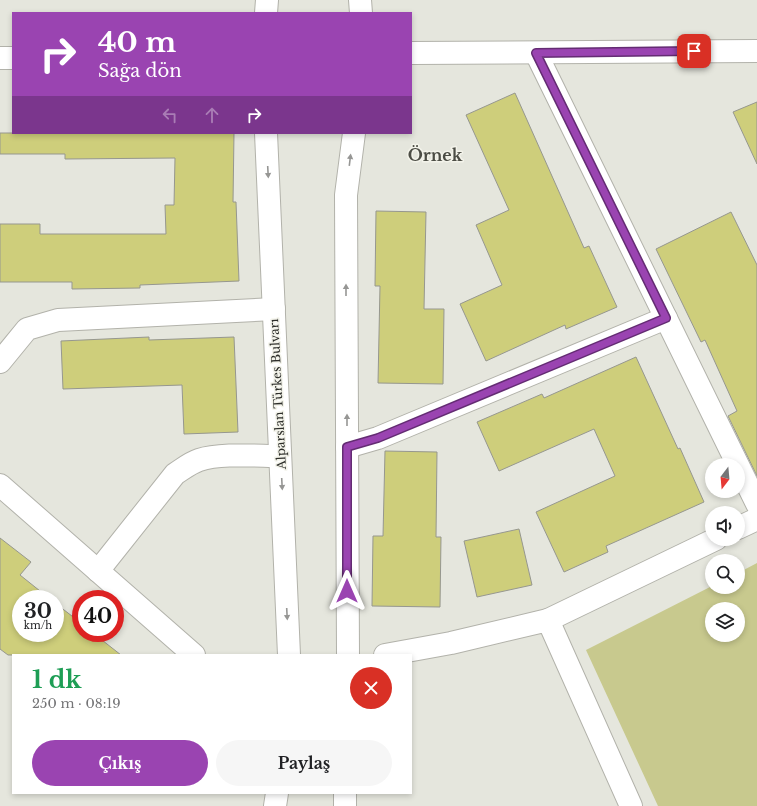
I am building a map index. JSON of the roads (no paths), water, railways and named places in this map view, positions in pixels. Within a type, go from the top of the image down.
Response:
[{"type":"street","points":[[266,12],[267,0]]},
{"type":"street","points":[[360,0],[361,12]]},
{"type":"street","points":[[412,53],[757,51]]},
{"type":"street","points":[[536,53],[757,504]]},
{"type":"street","points":[[0,58],[12,58]]},
{"type":"street","name":"Alparslan Türkes Bulvarı","points":[[266,134],[289,654]]},
{"type":"street","points":[[348,654],[346,195],[354,134]]},
{"type":"street","points":[[0,362],[27,329],[58,320],[274,309]]},
{"type":"street","points":[[347,447],[378,438],[666,318]]},
{"type":"street","points":[[98,571],[175,474],[186,466],[198,460],[212,457],[280,456]]},
{"type":"street","points":[[0,485],[193,654]]},
{"type":"street","points":[[745,525],[757,519]]},
{"type":"street","points":[[390,654],[451,643],[548,620],[705,544]]},
{"type":"street","points":[[548,620],[631,806]]},
{"type":"street","points":[[275,806],[277,794]]},
{"type":"street","points":[[345,806],[346,794]]},
{"type":"district","name":"Örnek","points":[[435,155]]}]
